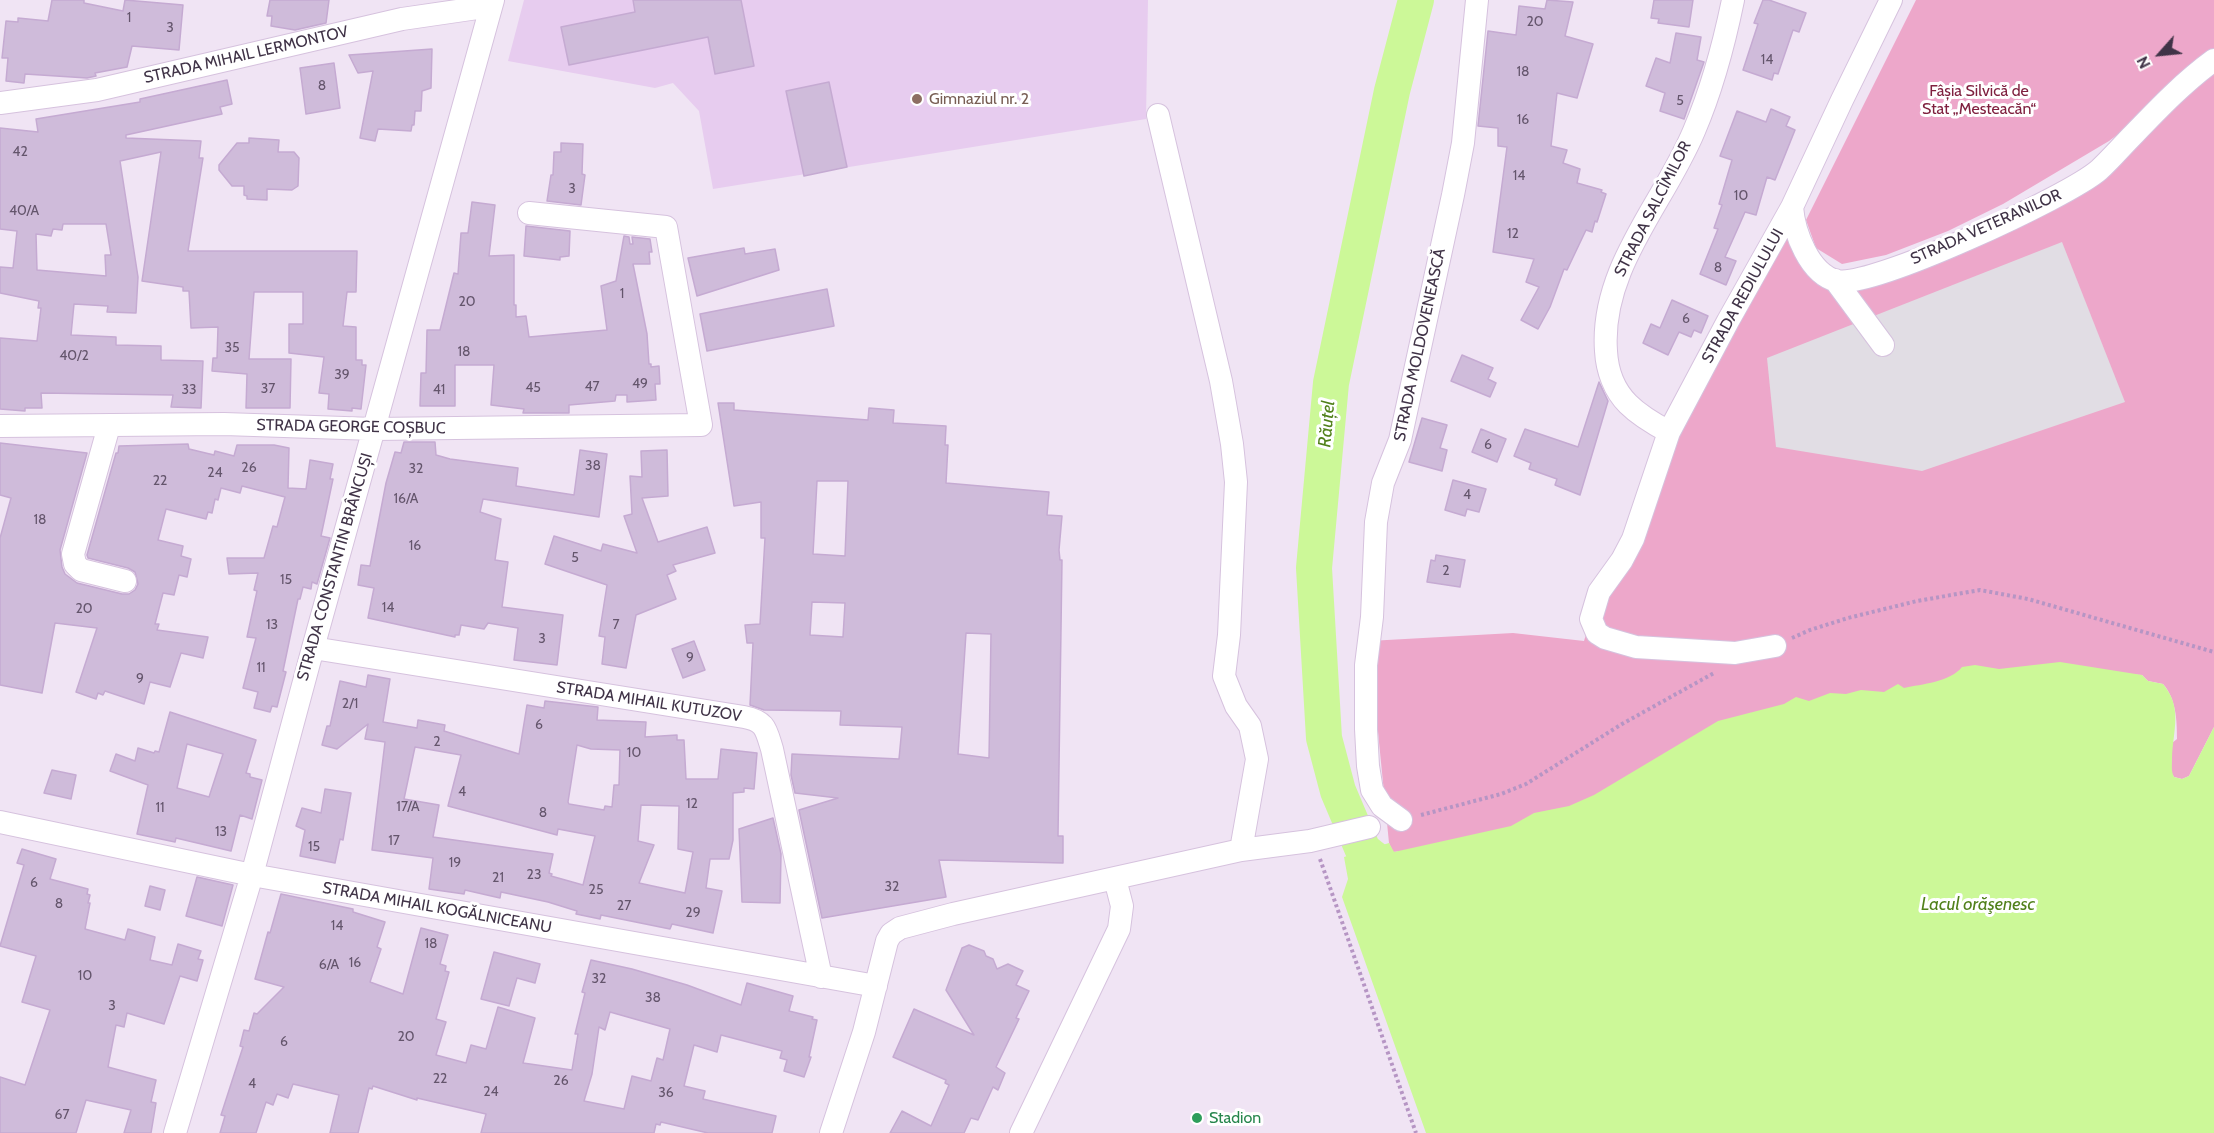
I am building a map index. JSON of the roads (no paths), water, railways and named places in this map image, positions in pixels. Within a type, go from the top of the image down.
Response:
[{"type":"street","name":"STRADA MOLDOVENEASCĂ","points":[[1401,820],[1382,806],[1372,790],[1368,766],[1366,665],[1372,617],[1376,522],[1383,483],[1400,440],[1453,195],[1463,143],[1478,0]]},
{"type":"street","name":"STRADA SALCÎMILOR","points":[[1669,432],[1645,420],[1628,404],[1615,386],[1607,367],[1605,339],[1608,305],[1618,274],[1694,131],[1708,92],[1733,0]]},
{"type":"street","name":"STRADA REDIULULUI","points":[[1775,646],[1735,653],[1636,647],[1605,638],[1597,633],[1591,618],[1599,592],[1633,540],[1669,432],[1792,207],[1891,0]]},
{"type":"street","name":"STRADA MIHAIL LERMONTOV","points":[[0,102],[97,90],[393,21],[492,3]]},
{"type":"street","name":"STRADA CONSTANTIN BRÂNCUȘI","points":[[175,1133],[252,875],[492,3]]},
{"type":"street","name":"STRADA VETERANILOR","points":[[1835,280],[1850,282],[1943,250],[2067,190],[2098,171],[2156,111],[2214,60]]},
{"type":"street","points":[[1158,115],[1221,381],[1232,444],[1236,482],[1229,635],[1224,676],[1236,706],[1250,726],[1257,759],[1241,850]]},
{"type":"street","points":[[1792,207],[1797,234],[1804,250],[1816,267],[1835,280],[1883,345]]},
{"type":"street","name":"STRADA GEORGE COȘBUC","points":[[0,426],[224,424],[374,429],[701,425],[666,227],[529,213]]},
{"type":"street","points":[[109,426],[73,554],[75,564],[81,570],[125,581]]},
{"type":"street","name":"STRADA MIHAIL KUTUZOV","points":[[313,648],[755,719],[762,724],[772,749],[821,977]]},
{"type":"street","name":"STRADA MIHAIL KOGĂLNICEANU","points":[[0,822],[252,875],[876,986]]},
{"type":"street","points":[[831,1133],[849,1084],[882,957],[891,934],[900,928],[916,922],[1241,850],[1322,839],[1369,827]]},
{"type":"street","points":[[1021,1133],[1119,929],[1122,906],[1115,879]]},
{"type":"water","name":"Lacul orăşenesc","points":[[2060,662],[2142,675],[2148,681],[2163,684],[2173,702],[2175,711],[2172,766],[2174,777],[2182,779],[2189,776],[2214,727],[2214,1133],[1426,1133],[1342,897],[1348,879],[1344,857],[1389,843],[1394,852],[1511,826],[1534,813],[1569,806],[1594,795],[1718,721],[1784,704],[1796,697],[1809,701],[1830,693],[1846,694],[1861,690],[1884,692],[1898,684],[1904,688],[1935,682],[1950,676],[1962,667],[1975,665],[1999,669]]},
{"type":"waterway","name":"Răuțel","points":[[1402,881],[1363,850],[1338,791],[1324,738],[1314,568],[1331,383],[1392,91],[1416,0]]},
{"type":"place","name":"Gimnaziul nr. 2","points":[[917,99]]},
{"type":"place","name":"Stadion","points":[[1197,1118]]},
{"type":"park label","name":"Fâșia Silvică de Stat „Mesteacăn“","points":[[1979,100]]}]
